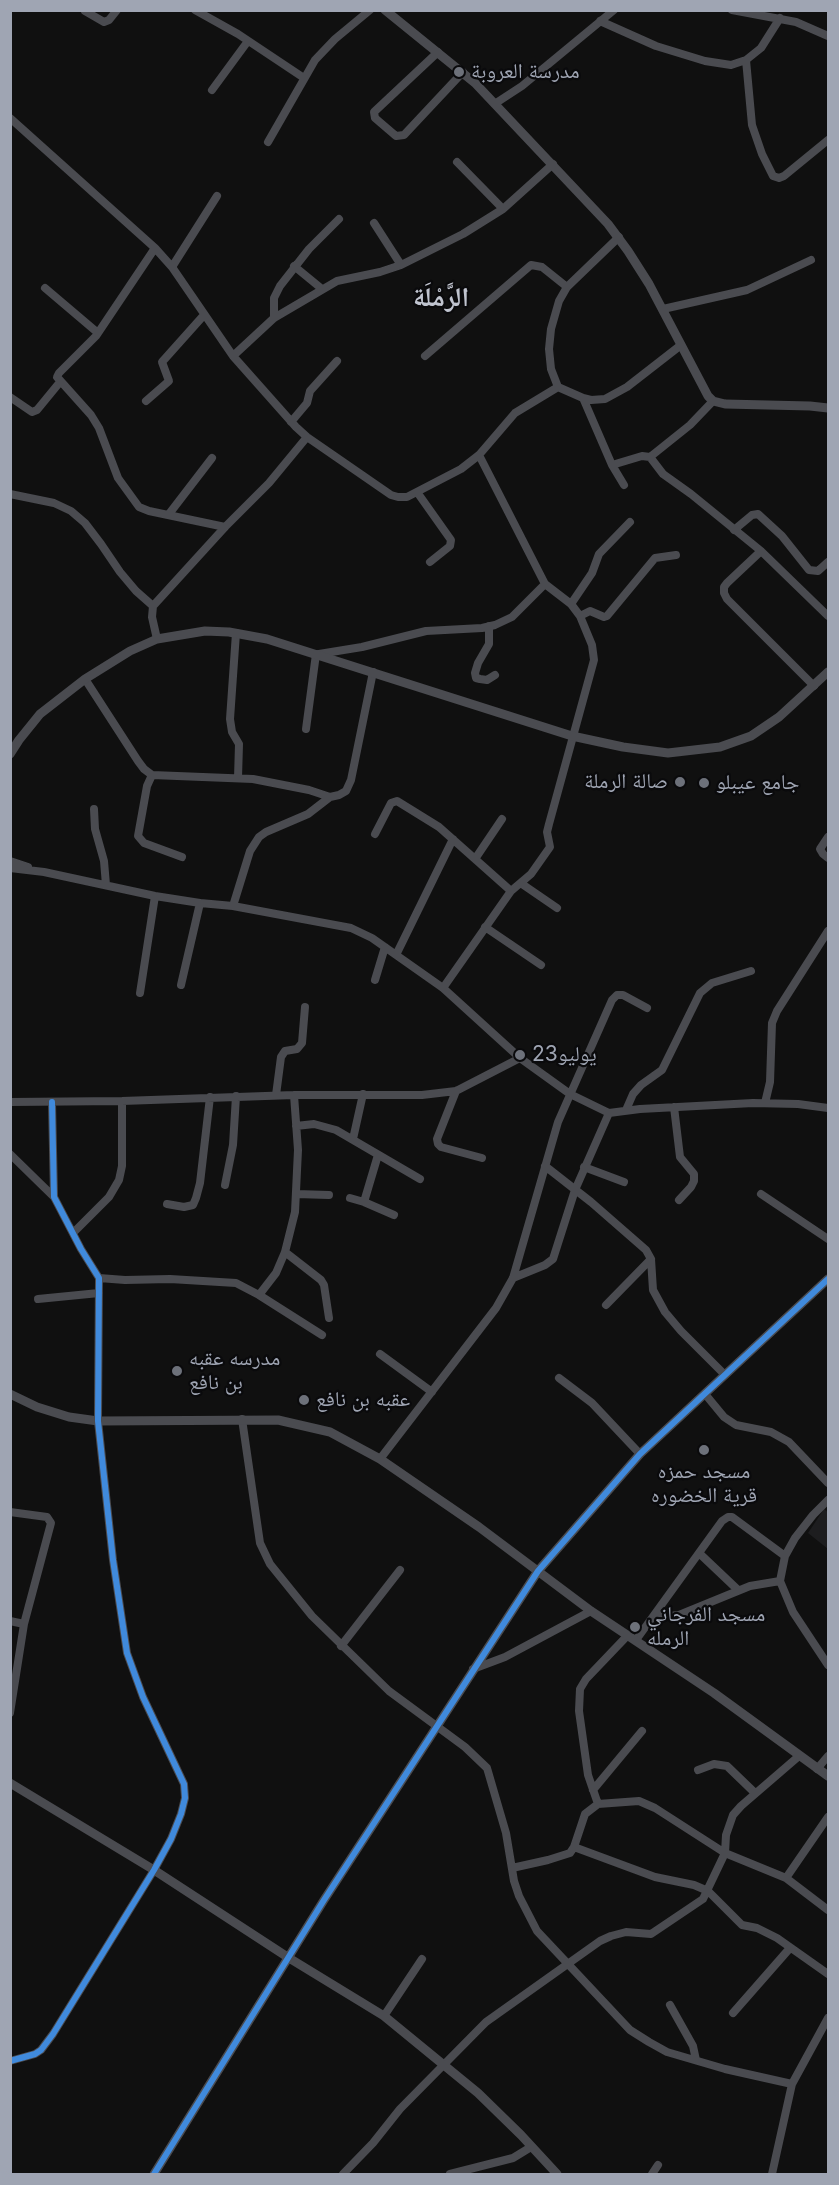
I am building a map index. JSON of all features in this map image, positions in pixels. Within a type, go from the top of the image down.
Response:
[{"type":"street","points":[[85,11],[104,22],[109,20],[117,10]]},
{"type":"street","points":[[195,10],[304,78]]},
{"type":"street","points":[[268,142],[304,78],[324,50],[345,29],[370,10]]},
{"type":"street","points":[[385,10],[463,72],[496,104],[618,237],[663,309],[702,386],[713,401],[725,404],[828,408]]},
{"type":"street","points":[[496,104],[522,86],[614,10]]},
{"type":"street","points":[[732,10],[796,22],[828,36]]},
{"type":"street","points":[[600,21],[682,55],[731,65],[746,60],[761,48],[780,18]]},
{"type":"street","points":[[212,90],[248,41]]},
{"type":"street","points":[[438,52],[374,112],[375,118],[396,136],[404,135],[463,72]]},
{"type":"street","points":[[746,60],[752,125],[773,176],[779,178],[784,176],[828,140]]},
{"type":"street","points":[[10,118],[155,248],[172,267],[234,356],[291,422],[307,437],[391,495],[407,497],[461,469],[478,455],[515,413],[558,387]]},
{"type":"street","points":[[457,162],[503,208]]},
{"type":"street","points":[[234,356],[274,318],[337,280],[381,272],[401,265],[463,234],[503,208],[553,164]]},
{"type":"street","points":[[172,267],[217,196]]},
{"type":"street","points":[[274,318],[274,298],[294,266],[339,219]]},
{"type":"street","points":[[374,223],[401,265]]},
{"type":"street","points":[[618,237],[567,287],[554,317],[549,349],[551,369],[558,387],[583,398],[597,400],[612,396],[681,345]]},
{"type":"street","points":[[155,248],[99,333],[59,372],[57,377],[86,409],[99,428],[118,478],[133,500],[144,510],[225,527]]},
{"type":"street","points":[[663,309],[747,290],[811,260]]},
{"type":"street","points":[[294,266],[322,290]]},
{"type":"street","points":[[424,356],[531,266],[542,267],[567,287]]},
{"type":"street","points":[[45,288],[99,333]]},
{"type":"street","points":[[146,402],[169,381],[162,362],[204,315]]},
{"type":"street","points":[[291,422],[305,406],[312,389],[337,361]]},
{"type":"street","points":[[10,397],[32,412],[37,410],[60,382]]},
{"type":"street","points":[[583,398],[612,465],[624,485]]},
{"type":"street","points":[[612,465],[642,456],[650,457],[690,426],[713,401]]},
{"type":"street","points":[[157,639],[152,617],[153,606],[225,527],[269,483],[307,437]]},
{"type":"street","points":[[443,988],[511,891],[531,874],[550,847],[547,832],[594,660],[592,645],[580,616],[571,604],[545,584],[478,455]]},
{"type":"street","points":[[650,457],[663,474],[761,551],[828,616]]},
{"type":"street","points":[[169,514],[212,458]]},
{"type":"street","points":[[417,492],[451,540],[450,546],[430,562]]},
{"type":"street","points":[[10,494],[54,503],[71,511],[101,543],[136,591],[153,606]]},
{"type":"street","points":[[734,530],[752,515],[758,514],[782,536],[809,570],[818,571],[828,562]]},
{"type":"street","points":[[571,604],[592,573],[599,554],[630,522]]},
{"type":"street","points":[[761,551],[727,583],[724,593],[727,599],[814,686]]},
{"type":"street","points":[[580,616],[590,611],[607,616],[656,558],[676,555]]},
{"type":"street","points":[[318,654],[362,647],[426,631],[489,626],[512,617],[545,584]]},
{"type":"street","points":[[489,626],[489,644],[475,673],[476,678],[487,680],[495,675]]},
{"type":"street","points":[[10,754],[40,714],[85,679],[130,651],[157,639],[205,631],[236,633],[267,639],[572,736],[622,747],[668,753],[720,747],[751,736],[779,717],[828,672]]},
{"type":"street","points":[[236,633],[230,718],[231,732],[239,744],[238,777]]},
{"type":"street","points":[[306,729],[318,654]]},
{"type":"street","points":[[233,906],[250,851],[259,837],[308,814],[330,797],[346,791],[351,780],[373,672]]},
{"type":"street","points":[[85,679],[138,761],[152,775],[238,777],[309,790],[330,797]]},
{"type":"street","points":[[152,775],[147,786],[138,836],[144,843],[182,857]]},
{"type":"street","points":[[375,834],[391,803],[397,801],[439,826],[511,891]]},
{"type":"street","points":[[94,809],[95,829],[104,861],[105,885]]},
{"type":"street","points":[[475,860],[502,819]]},
{"type":"street","points":[[828,837],[820,849],[828,858]]},
{"type":"street","points":[[396,955],[453,839]]},
{"type":"street","points":[[10,861],[44,872]]},
{"type":"street","points":[[10,868],[44,872],[155,896],[233,906],[351,928],[386,947],[443,988],[520,1058],[570,1094],[609,1113],[626,1110],[765,1103],[828,1108]]},
{"type":"street","points":[[522,884],[557,908]]},
{"type":"street","points":[[140,993],[155,896]]},
{"type":"street","points":[[181,985],[200,903]]},
{"type":"street","points":[[485,927],[541,965]]},
{"type":"street","points":[[765,1103],[770,1082],[772,1023],[777,1011],[828,931]]},
{"type":"street","points":[[375,980],[386,947]]},
{"type":"street","points":[[626,1110],[633,1094],[641,1085],[662,1070],[700,993],[712,983],[751,971]]},
{"type":"street","points":[[380,1458],[496,1308],[513,1278],[558,1122],[612,1000],[617,995],[623,994],[647,1008]]},
{"type":"street","points":[[276,1095],[281,1057],[285,1051],[297,1049],[302,1043],[305,1007]]},
{"type":"street","points":[[10,1102],[123,1101],[276,1095],[422,1095],[456,1091],[520,1058]]},
{"type":"street","points":[[456,1091],[437,1139],[438,1144],[441,1147],[482,1158]]},
{"type":"street","points":[[353,1139],[363,1094]]},
{"type":"street","points":[[259,1295],[276,1273],[285,1252],[295,1212],[298,1150],[294,1095]]},
{"type":"street","points":[[225,1185],[234,1145],[236,1096]]},
{"type":"street","points":[[167,1204],[184,1207],[193,1205],[196,1198],[200,1184],[210,1097]]},
{"type":"street","points":[[73,1233],[109,1197],[119,1180],[122,1166],[123,1101]]},
{"type":"street","points":[[52,1102],[54,1197]]},
{"type":"street","points":[[674,1107],[681,1157],[694,1174],[691,1187],[679,1200]]},
{"type":"street","points":[[513,1278],[545,1265],[553,1259],[575,1190],[609,1113]]},
{"type":"street","points":[[296,1126],[314,1124],[336,1130],[420,1179]]},
{"type":"street","points":[[10,1154],[54,1197],[99,1278],[98,1420],[115,1572],[127,1653],[143,1697],[184,1784],[181,1814],[154,1870],[46,2043],[35,2054],[10,2061]]},
{"type":"street","points":[[364,1202],[378,1155]]},
{"type":"street","points":[[545,1166],[636,1239],[646,1250],[651,1259],[653,1290],[665,1312],[725,1375]]},
{"type":"street","points":[[584,1167],[624,1182]]},
{"type":"street","points":[[296,1194],[329,1195]]},
{"type":"street","points":[[760,1194],[828,1239]]},
{"type":"street","points":[[350,1198],[394,1215]]},
{"type":"street","points":[[285,1252],[321,1280],[324,1285],[329,1318]]},
{"type":"street","points":[[606,1305],[651,1259]]},
{"type":"street","points":[[99,1278],[125,1280],[170,1278],[236,1283],[322,1335]]},
{"type":"street","points":[[154,2175],[435,1726],[502,1629],[538,1571],[640,1454],[826,1285]]},
{"type":"street","points":[[38,1299],[99,1293]]},
{"type":"street","points":[[380,1354],[432,1392]]},
{"type":"street","points":[[559,1378],[592,1403],[640,1454]]},
{"type":"street","points":[[10,1394],[37,1407],[69,1417],[98,1420],[278,1420],[330,1432],[380,1458],[479,1527],[591,1611],[714,1693],[828,1776]]},
{"type":"street","points":[[705,1394],[724,1417],[736,1425],[771,1432],[789,1442],[828,1483]]},
{"type":"street","points":[[242,1419],[260,1543],[270,1564],[289,1589],[341,1646],[389,1691],[465,1746],[487,1768],[498,1802],[514,1881],[526,1912],[537,1931],[630,2030],[667,2052],[792,2084]]},
{"type":"street","points":[[828,1500],[813,1515],[785,1556],[780,1581],[780,1586],[793,1612],[828,1665]]},
{"type":"street","points":[[10,1512],[47,1517],[51,1523],[24,1624],[10,1713]]},
{"type":"street","points":[[598,1804],[588,1775],[579,1702],[580,1689],[586,1679],[656,1614],[722,1521],[730,1516],[785,1556]]},
{"type":"street","points":[[699,1553],[738,1590]]},
{"type":"street","points":[[341,1646],[400,1570]]},
{"type":"street","points":[[656,1614],[679,1615],[738,1590],[756,1584],[780,1581]]},
{"type":"street","points":[[473,1669],[505,1657],[591,1611]]},
{"type":"street","points":[[10,1621],[24,1624]]},
{"type":"street","points":[[593,1790],[642,1731]]},
{"type":"street","points":[[343,2175],[443,2064],[486,2022],[600,1941],[630,1932],[651,1934],[699,1903],[708,1891],[725,1853],[729,1823],[741,1806],[799,1756]]},
{"type":"street","points":[[817,1769],[828,1756]]},
{"type":"street","points":[[698,1770],[714,1764],[727,1766],[755,1793]]},
{"type":"street","points":[[10,1784],[154,1870],[289,1958],[384,2016],[478,2093],[557,2175]]},
{"type":"street","points":[[512,1868],[570,1853],[583,1817],[598,1804],[630,1801],[647,1803],[725,1853],[786,1878],[828,1910]]},
{"type":"street","points":[[786,1878],[828,1817]]},
{"type":"street","points":[[574,1847],[655,1877],[708,1891],[742,1925],[757,1928],[828,1974]]},
{"type":"street","points":[[733,2013],[790,1948]]},
{"type":"street","points":[[384,2016],[422,1959]]},
{"type":"street","points":[[670,2005],[693,2046],[696,2060]]},
{"type":"street","points":[[772,2175],[792,2084],[828,2018]]},
{"type":"street","points":[[450,2175],[513,2158],[531,2147]]},
{"type":"street","points":[[652,2175],[658,2165]]},
{"type":"shaded area","points":[[824,1509],[828,1512],[828,1549],[808,1533]]},
{"type":"cycle path","points":[[10,2061],[35,2054],[53,2034],[154,1870],[171,1839],[185,1798],[184,1784],[143,1697],[127,1653],[113,1560],[98,1421],[99,1278],[54,1197],[52,1102]]},
{"type":"cycle path","points":[[154,2174],[324,1900],[538,1571],[640,1454],[828,1279]]},
{"type":"place","name":"مدرسة العروبة","points":[[459,72]]},
{"type":"place","name":"صالة الرملة","points":[[680,782]]},
{"type":"place","name":"جامع عيبلو","points":[[704,783]]},
{"type":"place","name":"23يوليو","points":[[520,1055]]},
{"type":"place","name":"مدرسه عقبه بن نافع","points":[[177,1371]]},
{"type":"place","name":"عقبه بن نافع","points":[[304,1400]]},
{"type":"place","name":"مسجد حمزه قرية الخضوره","points":[[704,1450]]},
{"type":"place","name":"مسجد الفرجاني الرمله","points":[[635,1627]]},
{"type":"district","name":"الرَّمْلَة","points":[[441,298]]}]
